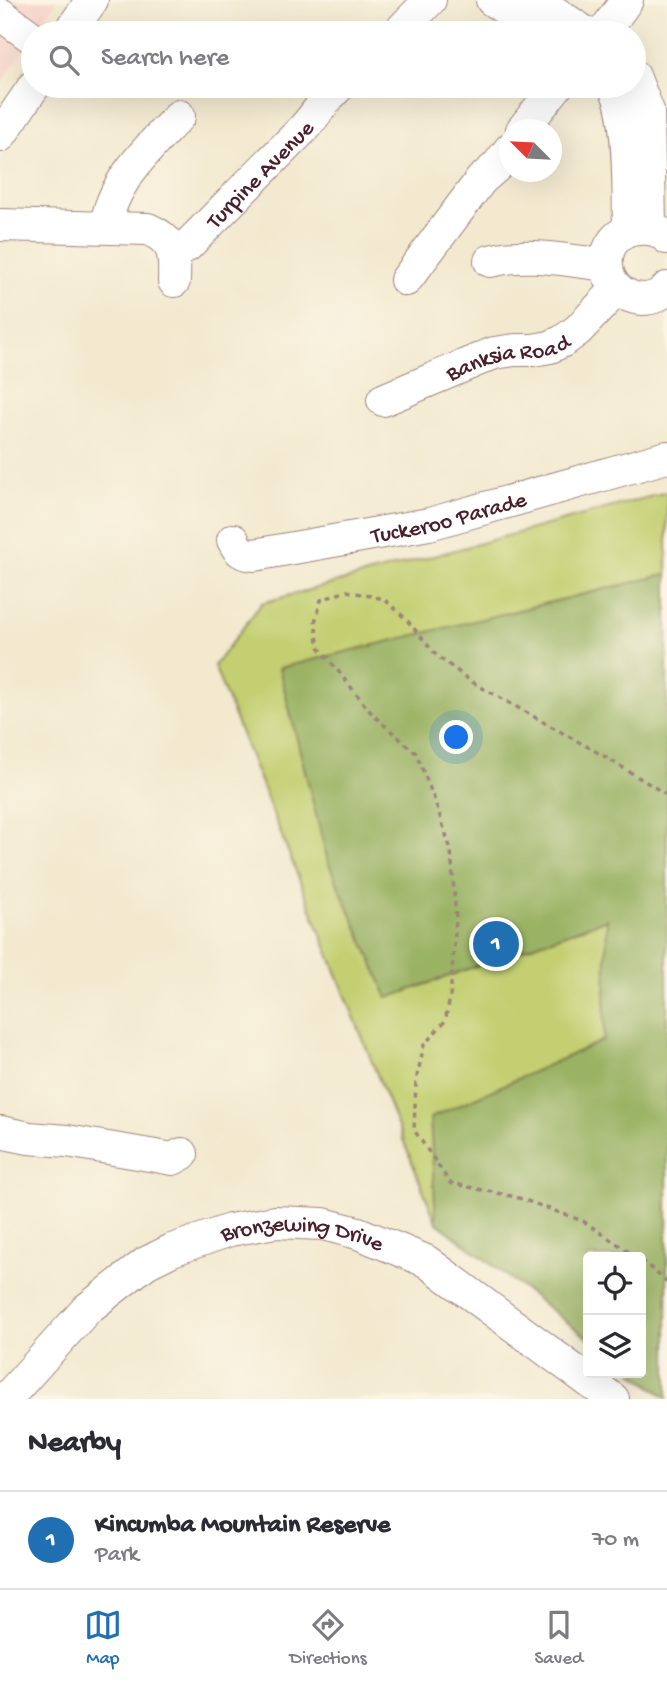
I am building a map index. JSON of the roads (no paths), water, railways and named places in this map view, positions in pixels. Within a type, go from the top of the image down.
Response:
[{"type":"street","points":[[77,21],[92,0]]},
{"type":"street","points":[[410,21],[430,0]]},
{"type":"street","points":[[492,0],[523,21]]},
{"type":"street","points":[[536,0],[568,21]]},
{"type":"street","points":[[611,21],[626,0]]},
{"type":"street","points":[[0,14],[21,29]]},
{"type":"street","points":[[646,93],[658,110],[649,232]]},
{"type":"street","points":[[0,136],[26,98]]},
{"type":"street","name":"Turpine Avenue","points":[[106,227],[148,229],[159,233],[168,242],[174,267],[187,246],[302,130],[327,98]]},
{"type":"street","points":[[531,119],[547,98]]},
{"type":"street","points":[[619,98],[649,232]]},
{"type":"street","points":[[0,225],[106,227],[119,188],[147,149],[179,116]]},
{"type":"street","points":[[405,280],[481,180],[499,163]]},
{"type":"street","name":"Banksia Road","points":[[383,400],[480,358],[514,350],[533,350],[563,341],[578,330],[611,277],[607,254],[612,243],[621,234],[649,232]]},
{"type":"street","points":[[490,261],[521,256],[611,277],[633,298],[648,299],[663,293],[667,288]]},
{"type":"street","name":"Tuckeroo Parade","points":[[233,540],[243,554],[254,555],[429,524],[667,457]]},
{"type":"street","points":[[0,1132],[173,1159],[182,1154]]},
{"type":"street","name":"Bronzewing Drive","points":[[6,1399],[87,1308],[146,1263],[172,1250],[230,1230],[275,1222],[323,1224],[358,1233],[426,1261],[613,1399]]},
{"type":"place","name":"Kincumba Mountain Reserve","points":[[496,944]]}]
